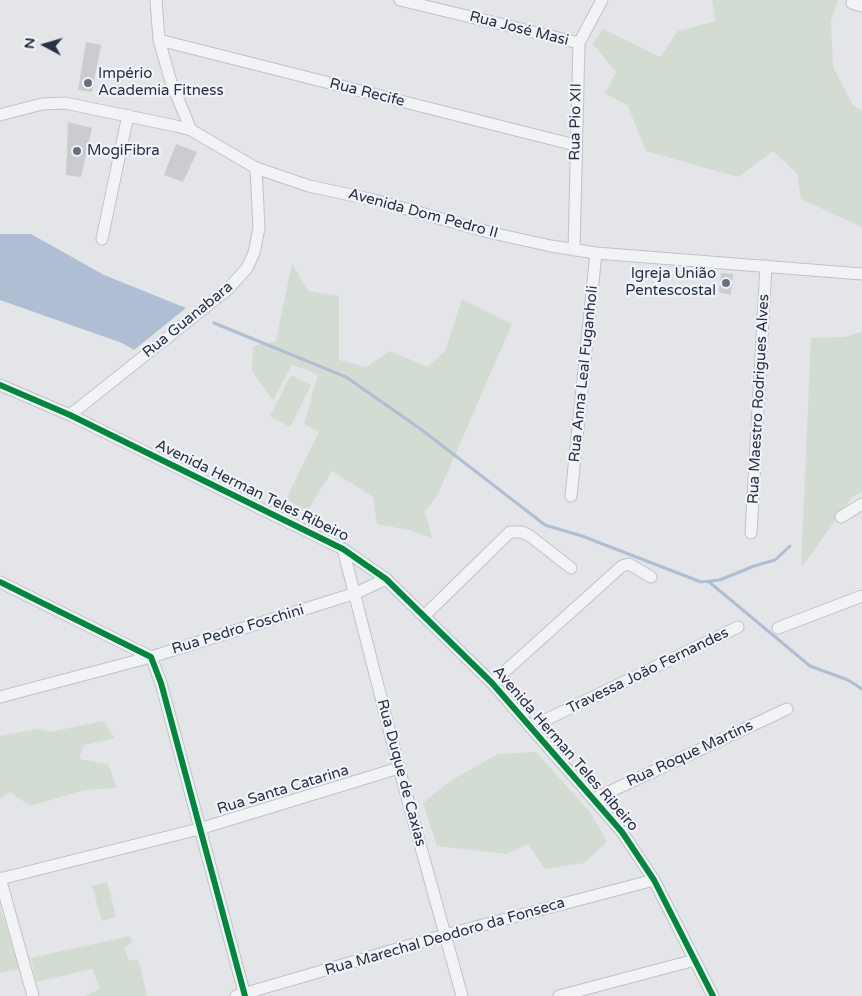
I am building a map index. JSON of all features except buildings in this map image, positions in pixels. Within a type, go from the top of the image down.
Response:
[{"type":"street","points":[[156,0],[159,40],[171,82],[191,130]]},
{"type":"street","name":"Rua José Masi","points":[[400,0],[579,43]]},
{"type":"street","name":"Rua Pio XII","points":[[574,250],[575,145],[579,43],[602,0]]},
{"type":"street","name":"Rua Recife","points":[[159,40],[575,145]]},
{"type":"street","name":"Avenida Dom Pedro II","points":[[0,115],[42,104],[65,104],[128,115],[191,130],[256,168],[309,186],[374,200],[492,233],[574,250],[862,274]]},
{"type":"street","points":[[102,239],[128,115]]},
{"type":"street","name":"Rua Guanabara","points":[[70,415],[227,290],[247,268],[254,253],[259,228],[256,168]]},
{"type":"street","name":"Rua Anna Leal Fuganholi","points":[[572,496],[596,252]]},
{"type":"street","name":"Rua Maestro Rodrigues Alves","points":[[751,533],[766,266]]},
{"type":"street","name":"Avenida Herman Teles Ribeiro","points":[[0,385],[70,415],[343,549],[386,580],[492,683],[622,832],[654,880],[713,996]]},
{"type":"street","points":[[842,517],[862,504]]},
{"type":"street","points":[[424,616],[510,532],[522,532],[530,536],[571,568]]},
{"type":"street","name":"Rua Duque de Caxias","points":[[343,549],[356,593],[399,768],[462,996]]},
{"type":"street","points":[[492,683],[622,566],[629,564],[651,577]]},
{"type":"street","name":"Rua Pedro Foschini","points":[[0,697],[151,657],[356,593],[386,580]]},
{"type":"street","points":[[0,582],[151,657],[161,683],[242,995]]},
{"type":"street","points":[[778,628],[862,596]]},
{"type":"street","name":"Travessa João Fernandes","points":[[531,727],[738,627]]},
{"type":"street","points":[[114,639],[120,648],[122,665]]},
{"type":"street","name":"Rua Roque Martins","points":[[594,799],[787,709]]},
{"type":"street","name":"Rua Santa Catarina","points":[[0,879],[199,829],[399,768]]},
{"type":"street","points":[[0,879],[33,996]]},
{"type":"street","name":"Rua Marechal Deodoro da Fonseca","points":[[242,995],[445,935],[654,880]]},
{"type":"street","points":[[559,996],[695,960]]},
{"type":"shaded area","points":[[712,0],[838,0],[831,21],[833,67],[853,105],[862,111],[862,227],[801,199],[797,174],[773,151],[738,177],[646,151],[628,106],[605,93],[616,72],[593,44],[603,29],[660,57],[678,31],[716,21]]},
{"type":"shaded area","points":[[292,263],[308,291],[339,296],[339,360],[366,367],[390,351],[428,367],[445,351],[462,299],[512,324],[438,494],[425,511],[432,538],[409,530],[377,524],[373,497],[332,471],[307,511],[286,499],[319,432],[304,424],[318,374],[292,365],[273,400],[252,371],[253,346],[276,341]]},
{"type":"shaded area","points":[[862,332],[862,492],[852,497],[801,568],[811,338],[844,337]]},
{"type":"shaded area","points":[[291,375],[311,385],[290,427],[270,416]]},
{"type":"shaded area","points":[[103,721],[115,738],[84,745],[79,759],[108,764],[117,788],[84,790],[30,806],[10,792],[0,799],[0,736],[37,729],[50,732]]},
{"type":"shaded area","points":[[536,752],[590,812],[607,842],[584,863],[545,869],[528,844],[507,854],[437,846],[423,803],[452,780],[498,754]]},
{"type":"shaded area","points":[[107,882],[116,917],[102,921],[92,886]]},
{"type":"shaded area","points":[[0,908],[20,969],[0,973]]},
{"type":"shaded area","points":[[130,936],[133,942],[124,948],[129,961],[138,959],[147,996],[84,996],[100,989],[92,969],[36,982],[31,958]]},
{"type":"water","points":[[0,234],[31,234],[104,275],[186,308],[134,350],[122,343],[0,300]]},
{"type":"waterway","points":[[214,323],[346,377],[422,430],[545,525],[582,536],[701,582],[720,580],[754,566],[775,560],[790,546]]},
{"type":"waterway","points":[[708,581],[810,666],[848,680],[862,689]]},
{"type":"cycle path","points":[[0,385],[70,415],[343,549],[386,579],[492,683],[622,832],[654,880],[713,996]]},
{"type":"cycle path","points":[[0,582],[151,657],[161,683],[245,996]]},
{"type":"place","name":"Império Academia Fitness","points":[[88,83]]},
{"type":"place","name":"MogiFibra","points":[[77,151]]},
{"type":"place","name":"Igreja União Pentescostal","points":[[726,283]]}]
